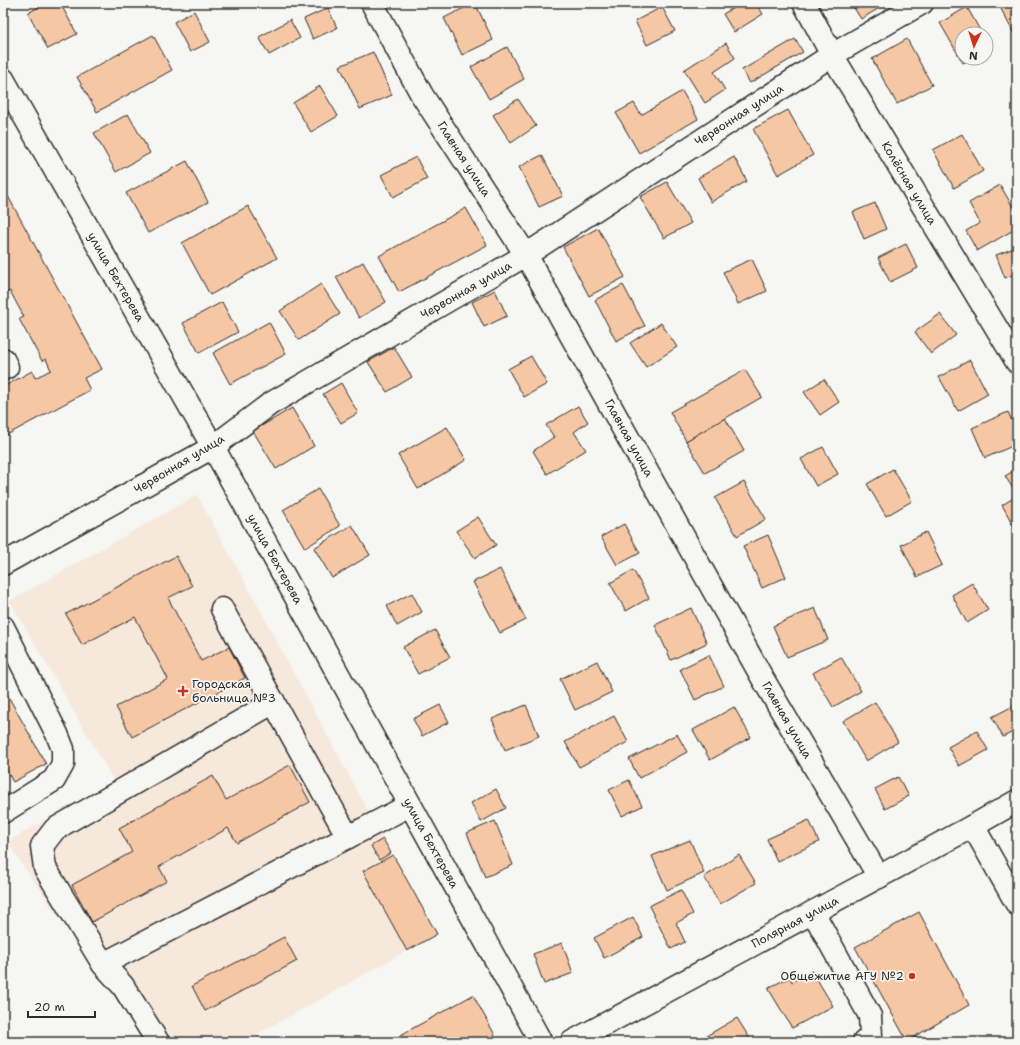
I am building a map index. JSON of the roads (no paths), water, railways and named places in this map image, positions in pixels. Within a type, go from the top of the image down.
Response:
[{"type":"street","name":"Главная улица","points":[[372,3],[422,95],[526,255],[763,679],[879,877]]},
{"type":"street","name":"Колёсная улица","points":[[804,3],[832,55],[1017,362]]},
{"type":"street","name":"Червонная улица","points":[[3,564],[213,446],[270,404],[526,255],[832,55],[922,3]]},
{"type":"street","name":"улица Бехтерева","points":[[3,79],[213,446],[541,1042]]},
{"type":"street","points":[[3,359],[7,367],[3,369]]},
{"type":"street","points":[[222,609],[348,837]]},
{"type":"street","points":[[3,627],[57,734],[63,749],[63,764],[54,780],[3,812]]},
{"type":"street","points":[[158,1042],[123,986],[103,964],[45,868],[42,846],[55,829],[274,702]]},
{"type":"street","name":"Полярная улица","points":[[572,1042],[1017,801]]},
{"type":"street","points":[[103,964],[410,804]]},
{"type":"street","points":[[973,826],[1017,904]]},
{"type":"street","points":[[813,912],[870,1016],[871,1036],[864,1042]]},
{"type":"place","name":"Городская больница №3","points":[[183,691]]},
{"type":"place","name":"Общежитие АГУ №2","points":[[912,976]]}]
